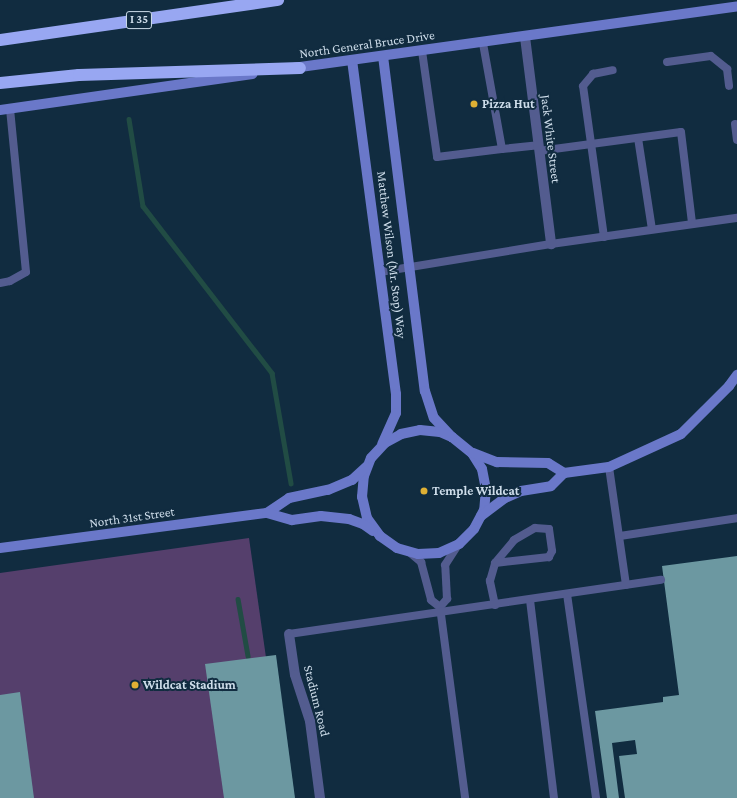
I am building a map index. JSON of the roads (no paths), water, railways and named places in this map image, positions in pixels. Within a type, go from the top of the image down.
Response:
[{"type":"highway","name":"I 35","points":[[0,40],[278,0]]},
{"type":"highway","points":[[0,84],[79,75],[300,68]]},
{"type":"street","name":"North General Bruce Drive","points":[[5,109],[737,6]]},
{"type":"street","name":"Jack White Street","points":[[524,37],[551,244]]},
{"type":"street","name":"Matthew Wilson (Mr. Stop) Way","points":[[383,56],[427,402],[434,418],[452,437]]},
{"type":"street","name":"Matthew Wilson (Mr. Stop) Way","points":[[352,60],[396,406],[392,426],[379,450]]},
{"type":"street","points":[[480,517],[505,498],[521,491],[551,486],[564,473],[609,467],[681,434],[729,386],[737,375]]},
{"type":"street","points":[[472,452],[482,469],[486,489],[484,510],[474,529],[459,544],[439,553],[418,554],[397,548],[380,536],[367,518],[362,497],[364,476],[369,463],[379,450],[401,434],[420,430],[440,432],[452,437],[472,452],[497,462],[548,463],[564,473]]},
{"type":"street","name":"North 31st Street","points":[[267,513],[289,498],[328,490],[352,480],[369,463]]},
{"type":"street","name":"North 31st Street","points":[[0,548],[267,513],[292,520],[321,516],[349,519],[363,524],[380,536]]},
{"type":"street","name":"Stadium Road","points":[[289,634],[295,675],[310,721],[320,798]]},
{"type":"lane","points":[[483,42],[502,149]]},
{"type":"lane","points":[[422,51],[437,157],[502,149],[592,144],[681,132],[692,223]]},
{"type":"lane","points":[[667,62],[711,56],[727,69],[730,86]]},
{"type":"lane","points":[[604,237],[592,144],[582,86],[593,74],[613,70]]},
{"type":"lane","points":[[0,283],[10,281],[26,272],[5,109]]},
{"type":"lane","points":[[735,124],[737,140]]},
{"type":"lane","points":[[638,138],[652,229]]},
{"type":"lane","points":[[380,272],[409,269],[551,244],[692,223],[737,218]]},
{"type":"lane","points":[[609,467],[626,585]]},
{"type":"lane","points":[[620,536],[737,518]]},
{"type":"lane","points":[[495,563],[549,557],[552,551],[549,529],[535,528],[514,540],[495,563],[490,581],[495,605]]},
{"type":"lane","points":[[440,610],[447,599],[446,565],[459,544]]},
{"type":"lane","points":[[409,552],[421,562],[431,600],[440,610],[465,798]]},
{"type":"lane","points":[[289,634],[440,610],[495,605],[661,580]]},
{"type":"lane","points":[[568,594],[596,798]]},
{"type":"lane","points":[[530,600],[554,798]]},
{"type":"waterway","points":[[129,119],[143,206],[272,373],[291,483]]},
{"type":"waterway","points":[[238,599],[248,656]]},
{"type":"place","name":"Pizza Hut","points":[[474,104]]},
{"type":"place","name":"Temple Wildcat","points":[[424,491]]},
{"type":"place","name":"Wildcat Stadium","points":[[135,685]]}]
